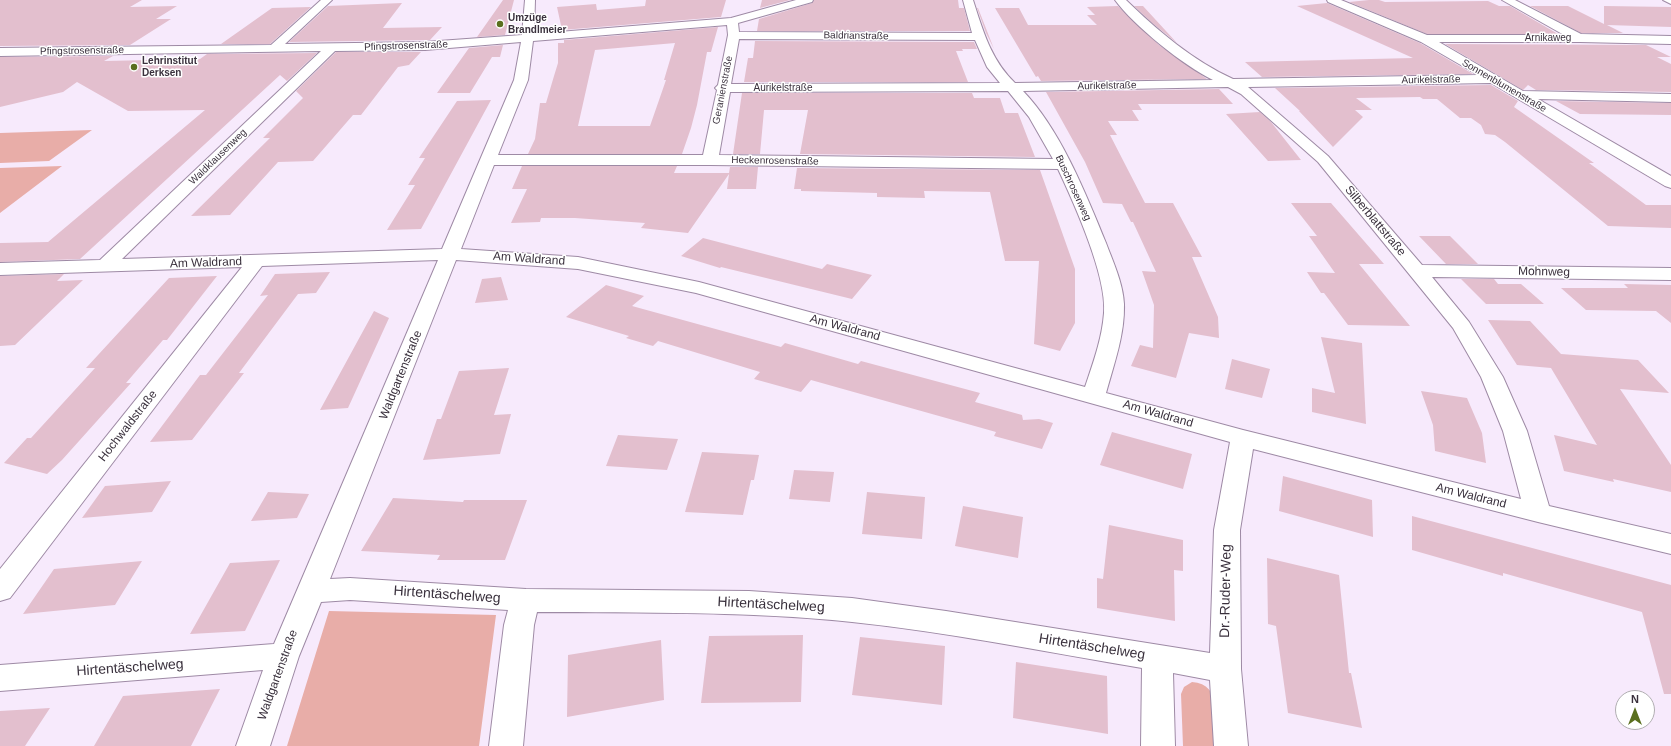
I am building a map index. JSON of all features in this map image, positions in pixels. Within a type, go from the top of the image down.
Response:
[{"type":"street","points":[[273,49],[327,0]]},
{"type":"street","name":"Waldgartenstraße","points":[[253,746],[284,656],[451,254],[521,80],[528,39],[530,0]]},
{"type":"street","name":"Pfingstrosenstraße","points":[[0,52],[425,46],[528,39],[732,21],[808,0]]},
{"type":"street","name":"Buschrosenweg","points":[[968,0],[979,37],[999,75],[1013,87],[1025,101],[1063,164],[1090,224],[1107,270],[1114,303],[1110,339],[1094,396]]},
{"type":"street","name":"Silberblattstraße","points":[[1120,0],[1156,35],[1207,72],[1246,91],[1323,159],[1462,326],[1492,377],[1515,431],[1538,513]]},
{"type":"street","name":"Sonnenblumenstraße","points":[[1332,0],[1425,39],[1671,183]]},
{"type":"street","points":[[1506,0],[1580,38]]},
{"type":"street","name":"Geranienstraße","points":[[710,160],[722,88],[734,35],[732,21]]},
{"type":"street","name":"Baldrianstraße","points":[[734,35],[979,37]]},
{"type":"street","name":"Arnikaweg","points":[[1425,39],[1580,38],[1671,40]]},
{"type":"street","name":"Waldklausenweg","points":[[105,266],[331,48]]},
{"type":"street","name":"Aurikelstraße","points":[[722,88],[1013,87],[1492,79]]},
{"type":"street","points":[[1519,95],[1671,98]]},
{"type":"street","name":"Heckenrosenstraße","points":[[488,160],[710,160],[1063,164]]},
{"type":"street","points":[[1648,169],[1671,168]]},
{"type":"street","name":"Am Waldrand","points":[[0,269],[255,262],[451,254],[578,263],[699,288],[1243,438],[1538,513],[1671,544]]},
{"type":"street","name":"Hochwaldstraße","points":[[0,590],[255,262]]},
{"type":"street","name":"Mohnweg","points":[[1417,271],[1671,274]]},
{"type":"street","name":"Dr.-Ruder-Weg","points":[[1231,746],[1225,669],[1227,530],[1243,438]]},
{"type":"street","name":"Hirtentäschelweg","points":[[312,591],[350,589],[526,600],[749,603],[852,610],[946,623],[1225,669]]},
{"type":"street","points":[[506,746],[518,625],[526,600]]},
{"type":"street","name":"Hirtentäschelweg","points":[[0,678],[284,656]]},
{"type":"street","points":[[1157,658],[1158,746]]},
{"type":"shaded area","points":[[92,130],[49,161],[0,163],[0,133]]},
{"type":"shaded area","points":[[62,166],[0,213],[0,168]]},
{"type":"shaded area","points":[[329,611],[496,615],[479,746],[287,746]]},
{"type":"shaded area","points":[[1192,682],[1202,684],[1209,689],[1214,697],[1218,716],[1219,746],[1183,746],[1181,694],[1184,687]]},
{"type":"building","points":[[0,0],[142,0],[130,7],[177,6],[156,19],[171,19],[130,45],[0,46]]},
{"type":"building","points":[[503,0],[514,0],[505,35],[477,37]]},
{"type":"building","points":[[646,0],[726,0],[721,17],[562,30],[557,7],[596,4],[597,10],[645,6]]},
{"type":"building","points":[[762,0],[790,0],[760,8]]},
{"type":"building","points":[[814,0],[958,0],[959,8],[964,8],[970,31],[757,31],[759,19],[812,3]]},
{"type":"building","points":[[1379,0],[1385,2],[1488,1],[1499,6],[1510,6],[1558,34],[1427,34],[1349,2]]},
{"type":"building","points":[[402,3],[383,28],[442,27],[430,40],[289,42],[328,6]]},
{"type":"building","points":[[1327,3],[1420,43],[1473,74],[1262,77],[1245,62],[1413,58],[1297,6]]},
{"type":"building","points":[[1118,6],[1159,45],[1207,79],[1041,81],[1038,76],[1036,77],[995,8],[1019,8],[1028,25],[1097,25],[1087,15],[1095,15],[1087,7]]},
{"type":"building","points":[[1134,6],[1143,6],[1177,43],[1151,22]]},
{"type":"building","points":[[1530,6],[1568,6],[1604,24],[1604,6],[1671,7],[1671,27],[1607,25],[1623,33],[1581,33]]},
{"type":"building","points":[[311,7],[270,44],[221,44],[272,8]]},
{"type":"building","points":[[978,8],[994,49],[986,33]]},
{"type":"building","points":[[718,27],[711,52],[707,52],[697,105],[682,154],[528,154],[535,139],[540,103],[546,103],[558,63],[558,43],[564,43],[564,40]],"holes":[[[675,43],[664,80],[666,80],[650,126],[578,126],[595,50]]]},
{"type":"building","points":[[755,41],[974,42],[977,49],[962,49],[963,51],[956,51],[968,82],[744,82],[748,58],[753,58]]},
{"type":"building","points":[[1445,44],[1646,45],[1671,57],[1657,57],[1671,64],[1671,92],[1536,90],[1528,85],[1523,90]]},
{"type":"building","points":[[503,45],[500,57],[492,57],[470,93],[437,93],[469,48]]},
{"type":"building","points":[[336,52],[421,52],[409,65],[398,67],[361,115],[353,115],[313,161],[278,162],[230,215],[191,216],[270,138],[263,138],[303,98],[296,91]]},
{"type":"building","points":[[317,53],[287,81],[280,75],[80,259],[0,262],[0,243],[48,242],[205,110],[128,111],[77,82],[63,92],[0,107],[0,57],[113,56],[104,61],[200,59],[207,54]]},
{"type":"building","points":[[1491,85],[1518,101],[1514,107],[1594,163],[1589,163],[1646,205],[1671,205],[1671,228],[1608,226],[1505,142],[1495,135],[1485,134],[1481,125],[1471,118],[1460,118],[1437,99],[1423,99],[1420,97],[1356,98],[1372,110],[1355,110],[1363,117],[1333,147],[1300,111],[1275,88]]},
{"type":"building","points":[[1219,89],[1233,104],[1138,104],[1142,110],[1132,110],[1139,121],[1108,121],[1117,135],[1110,135],[1145,203],[1173,203],[1202,257],[1192,257],[1218,317],[1219,338],[1189,333],[1176,378],[1131,366],[1140,345],[1153,348],[1154,305],[1142,271],[1156,272],[1133,222],[1131,222],[1122,204],[1103,203],[1085,162],[1046,92]]},
{"type":"building","points":[[742,93],[972,93],[974,98],[1000,98],[1005,113],[1018,113],[1035,157],[800,154],[808,110],[764,110],[760,154],[733,154]]},
{"type":"building","points":[[491,100],[421,229],[387,230],[415,185],[408,185],[425,158],[419,158],[457,101]]},
{"type":"building","points":[[1556,101],[1671,103],[1671,115],[1580,114]]},
{"type":"building","points":[[1260,112],[1271,122],[1301,160],[1268,161],[1226,114]]},
{"type":"building","points":[[522,166],[677,166],[674,173],[729,173],[730,167],[758,167],[756,189],[727,189],[729,174],[688,233],[641,228],[645,223],[575,218],[541,218],[540,222],[511,223],[527,189],[512,189]]},
{"type":"building","points":[[797,168],[1040,170],[1075,269],[1075,323],[1060,351],[1034,344],[1039,261],[1005,261],[990,192],[924,191],[925,198],[877,197],[877,193],[801,191],[801,189],[794,189]]},
{"type":"building","points":[[1291,203],[1331,203],[1384,264],[1359,264],[1410,326],[1348,325],[1324,293],[1321,293],[1307,272],[1335,273],[1309,236],[1317,236]]},
{"type":"building","points":[[1419,236],[1450,236],[1478,264],[1446,264]]},
{"type":"building","points":[[703,238],[822,269],[827,264],[872,275],[852,299],[721,267],[720,268],[681,256]]},
{"type":"building","points":[[330,272],[316,293],[298,294],[239,373],[244,373],[192,440],[150,442],[200,375],[206,375],[268,295],[260,296],[275,274]]},
{"type":"building","points":[[64,274],[57,281],[83,280],[15,345],[0,346],[0,276]]},
{"type":"building","points":[[217,276],[167,340],[163,340],[126,383],[131,383],[62,460],[47,474],[4,463],[27,438],[31,438],[95,368],[86,368],[169,278]]},
{"type":"building","points":[[501,277],[508,300],[475,303],[482,279]]},
{"type":"building","points":[[1461,279],[1494,279],[1498,284],[1521,284],[1544,304],[1486,304]]},
{"type":"building","points":[[1624,284],[1671,285],[1671,323],[1656,311],[1586,310],[1561,288],[1628,288]]},
{"type":"building","points":[[606,285],[644,296],[632,306],[781,347],[785,343],[858,364],[861,361],[980,393],[975,402],[1022,415],[1023,420],[1039,419],[1053,423],[1042,449],[994,436],[996,432],[811,380],[801,392],[754,379],[760,372],[658,341],[653,346],[626,338],[629,336],[566,317]]},
{"type":"building","points":[[374,311],[389,318],[348,408],[320,410]]},
{"type":"building","points":[[1488,320],[1530,321],[1561,354],[1638,360],[1669,393],[1620,389],[1671,465],[1671,492],[1613,479],[1614,482],[1564,471],[1554,435],[1597,445],[1551,368],[1517,365]]},
{"type":"building","points":[[1321,337],[1362,343],[1366,424],[1312,412],[1312,388],[1335,393]]},
{"type":"building","points":[[1232,359],[1270,369],[1262,398],[1225,389]]},
{"type":"building","points":[[509,368],[494,415],[511,414],[500,454],[423,460],[437,419],[441,419],[459,371]]},
{"type":"building","points":[[1421,391],[1467,398],[1482,433],[1486,463],[1435,451],[1433,425]]},
{"type":"building","points":[[1112,432],[1192,454],[1183,489],[1100,465]]},
{"type":"building","points":[[618,435],[678,439],[667,470],[606,466]]},
{"type":"building","points":[[702,452],[759,455],[754,480],[751,480],[743,515],[685,512]]},
{"type":"building","points":[[794,470],[834,472],[830,502],[789,499]]},
{"type":"building","points":[[1283,476],[1372,500],[1373,537],[1279,511]]},
{"type":"building","points":[[171,481],[152,512],[82,518],[105,486]]},
{"type":"building","points":[[268,492],[309,494],[297,518],[251,521]]},
{"type":"building","points":[[867,492],[925,497],[922,539],[862,534]]},
{"type":"building","points":[[393,498],[463,502],[464,500],[527,500],[505,560],[437,560],[440,555],[361,551]]},
{"type":"building","points":[[963,506],[1023,517],[1018,558],[955,546]]},
{"type":"building","points":[[1412,516],[1671,585],[1671,694],[1664,694],[1642,612],[1503,573],[1503,576],[1412,550]]},
{"type":"building","points":[[1109,525],[1183,540],[1183,571],[1174,570],[1175,621],[1097,608],[1097,578],[1103,579]]},
{"type":"building","points":[[1267,558],[1339,575],[1349,673],[1351,673],[1362,728],[1288,713],[1276,626],[1268,624]]},
{"type":"building","points":[[280,560],[245,631],[190,634],[230,563]]},
{"type":"building","points":[[142,561],[115,605],[23,614],[54,569]]},
{"type":"building","points":[[803,635],[801,702],[701,703],[709,636]]},
{"type":"building","points":[[860,637],[945,646],[942,705],[852,695]]},
{"type":"building","points":[[661,640],[664,700],[567,717],[568,655]]},
{"type":"building","points":[[1016,662],[1107,676],[1108,734],[1013,718]]},
{"type":"building","points":[[220,689],[191,746],[94,746],[123,696]]},
{"type":"building","points":[[50,708],[25,746],[0,746],[0,711]]},
{"type":"place","name":"Umzüge Brandlmeier","points":[[500,24]]},
{"type":"place","name":"Lehrinstitut Derksen","points":[[134,67]]}]
